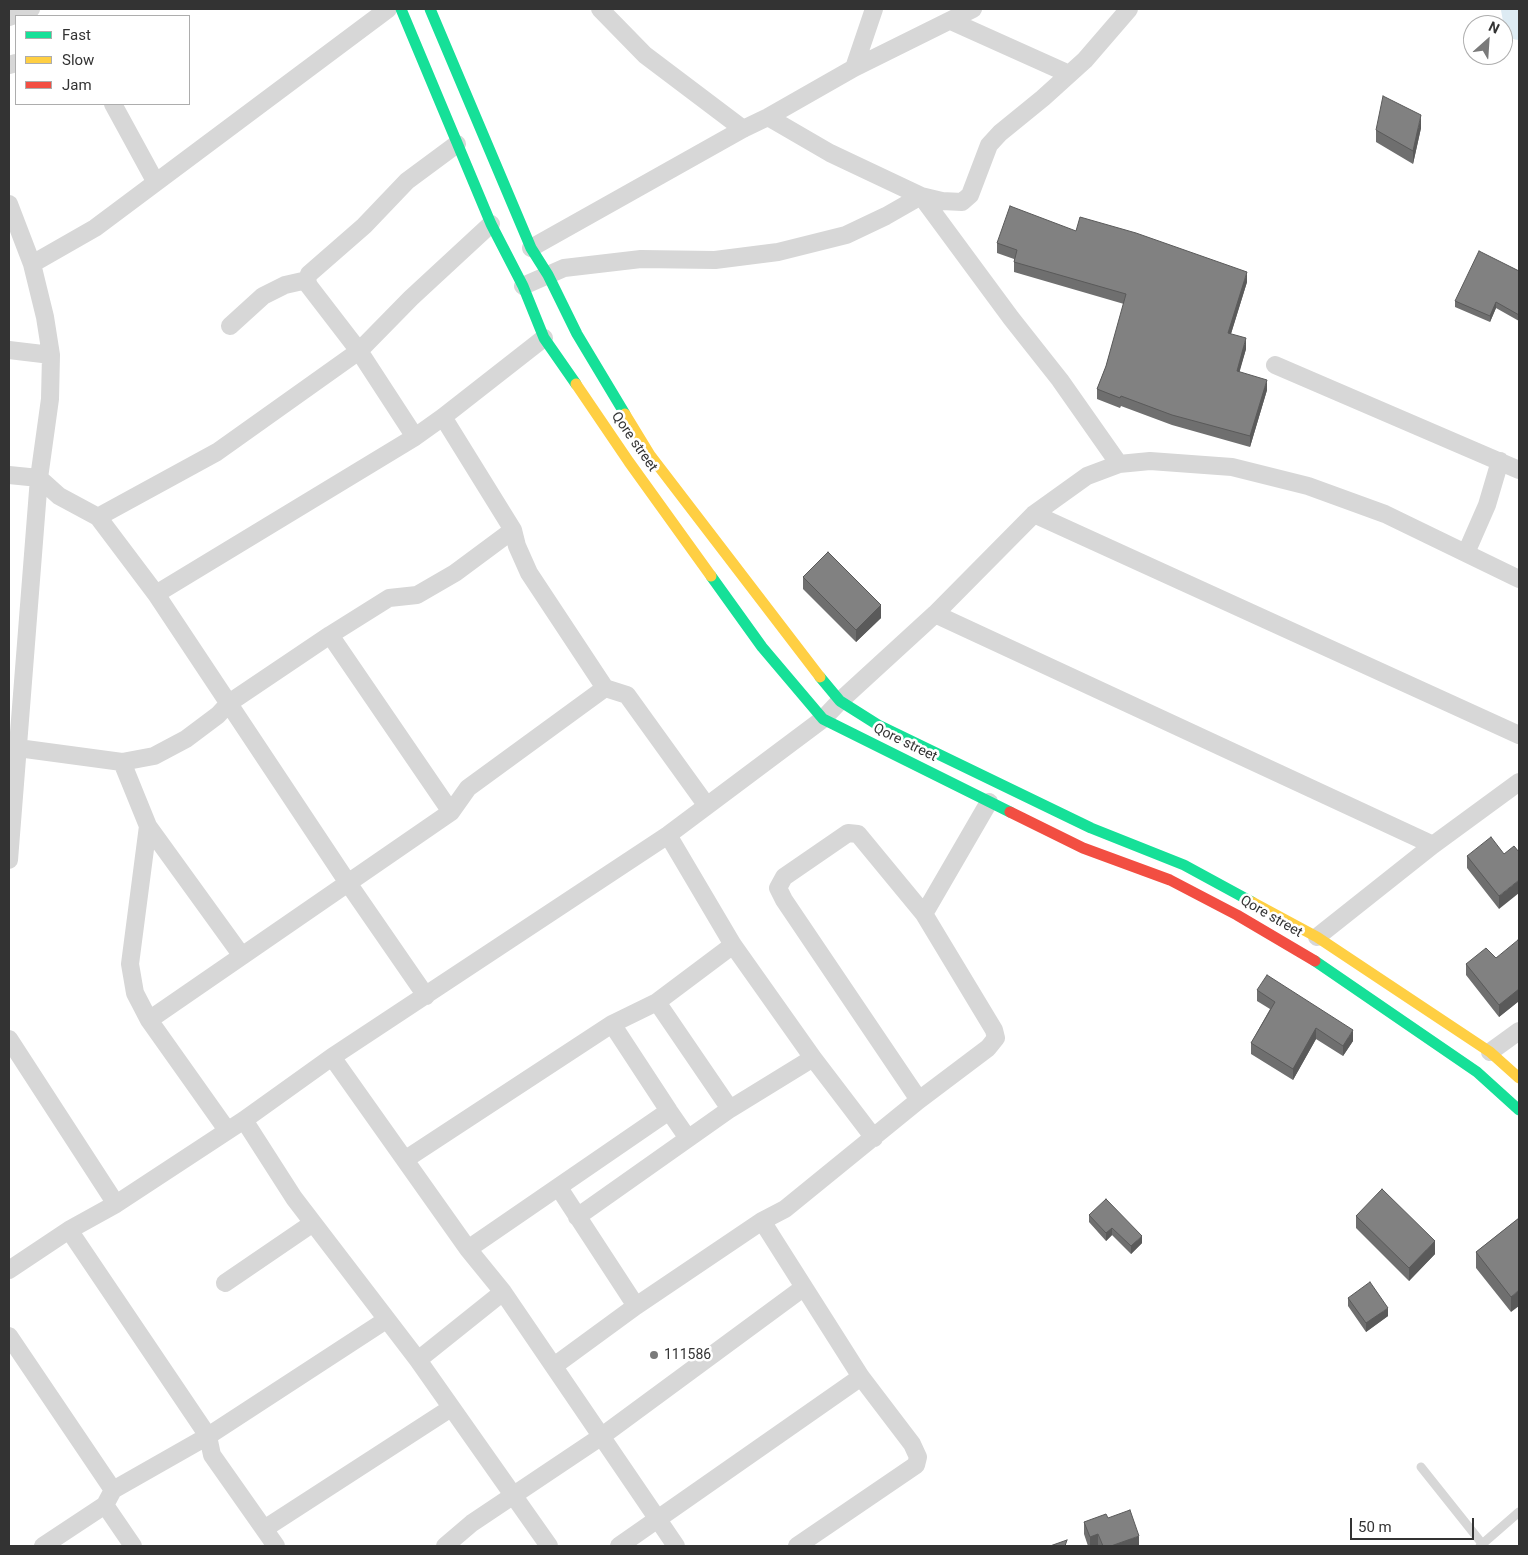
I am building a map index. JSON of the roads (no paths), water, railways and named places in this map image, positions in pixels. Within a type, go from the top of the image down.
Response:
[{"type":"street","points":[[9,17],[31,9]]},
{"type":"street","points":[[32,264],[95,228],[388,9]]},
{"type":"street","points":[[401,9],[456,144],[489,185]]},
{"type":"street","points":[[430,9],[489,185]]},
{"type":"street","points":[[600,9],[645,56],[743,129]]},
{"type":"street","points":[[854,68],[874,9]]},
{"type":"street","points":[[530,248],[854,68],[973,9]]},
{"type":"street","points":[[768,117],[830,153],[921,196],[942,201],[962,202],[970,195],[989,145],[1000,133],[1085,60],[1129,9]]},
{"type":"street","points":[[951,21],[1068,74]]},
{"type":"street","points":[[114,105],[155,182]]},
{"type":"street","points":[[306,280],[309,274],[364,226],[407,181],[456,144]]},
{"type":"street","name":"Qore street","points":[[489,185],[491,224],[523,286],[544,338],[629,462],[762,647],[823,719],[1083,848],[1170,880],[1246,920],[1303,953],[1470,1067],[1519,1110]]},
{"type":"street","name":"Qore street","points":[[489,185],[548,276],[577,334],[650,455],[807,662],[840,701],[878,725],[1007,788],[1092,828],[1184,865],[1317,937],[1490,1052],[1519,1078]]},
{"type":"street","points":[[523,286],[564,268],[641,259],[715,260],[778,252],[846,236],[921,196]]},
{"type":"street","points":[[921,196],[1011,318],[1060,380],[1119,464]]},
{"type":"street","points":[[9,204],[32,264],[45,316],[51,355],[50,399],[39,478],[9,860]]},
{"type":"street","points":[[98,517],[218,452],[358,351],[411,298],[491,224]]},
{"type":"street","points":[[230,326],[263,296],[284,285],[306,280]]},
{"type":"street","points":[[306,280],[358,351],[415,437]]},
{"type":"street","points":[[156,594],[415,437],[544,338]]},
{"type":"street","points":[[9,350],[51,355]]},
{"type":"street","points":[[1275,366],[1519,470]]},
{"type":"street","points":[[443,417],[513,530],[528,573],[605,688],[627,695],[707,806]]},
{"type":"street","points":[[9,1270],[69,1230],[116,1204],[244,1120],[332,1057],[668,835],[823,719],[840,701],[935,614],[1034,514],[1086,476],[1119,464],[1150,461],[1232,467],[1308,486],[1384,514],[1519,578]]},
{"type":"street","points":[[1466,552],[1487,505],[1500,461]]},
{"type":"street","points":[[9,475],[39,478],[59,496],[98,517],[156,594],[426,996]]},
{"type":"street","points":[[1034,514],[1519,735]]},
{"type":"street","points":[[18,748],[122,762],[154,756],[186,739],[218,715],[229,703],[330,635],[390,598],[417,595],[455,573],[513,530]]},
{"type":"street","points":[[935,614],[1433,845]]},
{"type":"street","points":[[330,635],[451,812]]},
{"type":"street","points":[[149,1020],[451,812],[468,788],[605,688]]},
{"type":"street","points":[[122,762],[148,826],[242,956]]},
{"type":"street","points":[[1317,937],[1433,845],[1519,782]]},
{"type":"street","points":[[924,914],[989,802]]},
{"type":"street","points":[[148,826],[130,964],[135,994],[149,1020],[227,1130]]},
{"type":"street","points":[[554,1366],[636,1306],[762,1221],[785,1209],[919,1100],[988,1048],[996,1038],[994,1030],[924,914],[858,834],[848,833],[784,877],[778,888],[784,900],[919,1100]]},
{"type":"street","points":[[668,835],[734,945],[813,1058],[874,1138]]},
{"type":"street","points":[[406,1160],[612,1024],[657,1002],[734,945]]},
{"type":"street","points":[[657,1002],[730,1109]]},
{"type":"street","points":[[612,1024],[687,1137]]},
{"type":"street","points":[[1490,1052],[1519,1031]]},
{"type":"street","points":[[9,1039],[116,1204]]},
{"type":"street","points":[[332,1057],[468,1249],[503,1292],[676,1546]]},
{"type":"street","points":[[577,1217],[687,1137],[813,1058]]},
{"type":"street","points":[[468,1249],[669,1111]]},
{"type":"street","points":[[244,1120],[294,1198],[418,1360],[549,1546]]},
{"type":"street","points":[[559,1188],[636,1306]]},
{"type":"street","points":[[762,1221],[861,1377],[912,1444],[918,1457],[916,1465],[797,1546]]},
{"type":"street","points":[[226,1283],[313,1223]]},
{"type":"street","points":[[69,1230],[208,1436],[212,1455],[276,1546]]},
{"type":"street","points":[[445,1546],[472,1523],[602,1436],[803,1288]]},
{"type":"street","points":[[418,1360],[503,1292]]},
{"type":"street","points":[[43,1546],[109,1498],[386,1320]]},
{"type":"street","points":[[9,1336],[109,1498],[133,1546]]},
{"type":"street","points":[[619,1546],[861,1377]]},
{"type":"street","points":[[264,1529],[451,1408]]},
{"type":"lane","points":[[1422,1467],[1482,1546],[1519,1512]]},
{"type":"waterway","points":[[1516,9],[1519,25]]},
{"type":"place","name":"111586","points":[[654,1355]]}]
